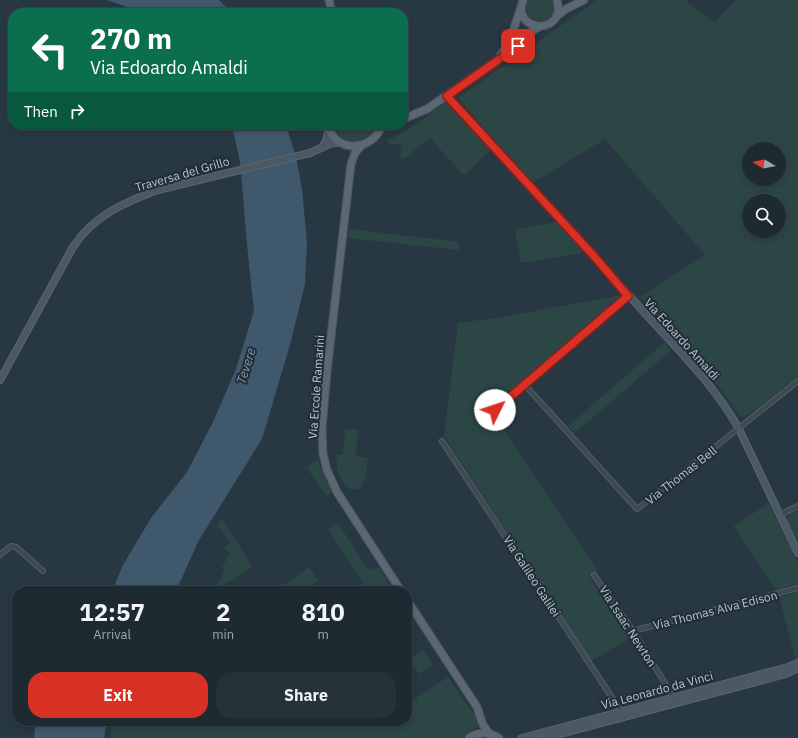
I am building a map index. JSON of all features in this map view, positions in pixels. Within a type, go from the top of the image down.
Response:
[{"type":"main road","points":[[556,17],[558,6],[557,0],[566,3],[582,1]]},
{"type":"main road","points":[[408,116],[427,109],[447,96],[515,48],[527,34],[539,27],[549,24],[566,9],[582,1]]},
{"type":"main road","points":[[522,4],[524,18],[533,26],[539,27]]},
{"type":"main road","points":[[498,60],[510,40],[522,4]]},
{"type":"main road","name":"Via Edoardo Amaldi","points":[[447,96],[593,255],[711,388],[731,414],[798,553]]},
{"type":"main road","points":[[322,147],[326,141],[328,130]]},
{"type":"main road","points":[[331,130],[333,135],[343,143]]},
{"type":"main road","points":[[361,146],[370,142],[379,130]]},
{"type":"main road","name":"Traversa del Grillo","points":[[0,380],[76,242],[90,226],[110,211],[147,194],[223,173],[305,154],[332,143],[361,146]]},
{"type":"main road","name":"Via Ercole Ramarini","points":[[343,143],[349,154],[351,164]]},
{"type":"main road","name":"Via Ercole Ramarini","points":[[361,146],[355,153],[351,164],[322,420],[323,450],[328,470],[337,492],[398,586]]},
{"type":"main road","points":[[412,608],[477,707],[482,722],[489,733],[499,738]]},
{"type":"main road","name":"Via Leonardo da Vinci","points":[[522,738],[674,698],[798,663]]},
{"type":"main road","name":"Via Leonardo da Vinci","points":[[545,738],[786,674],[798,668]]},
{"type":"main road","points":[[473,736],[482,722]]},
{"type":"main road","points":[[473,736],[489,733]]},
{"type":"street","points":[[495,410],[628,296]]},
{"type":"street","name":"Via Thomas Bell","points":[[525,385],[637,509],[798,381]]},
{"type":"street","name":"Via Galileo Galilei","points":[[442,441],[621,711]]},
{"type":"street","points":[[780,515],[798,506]]},
{"type":"street","points":[[0,555],[11,546],[16,547],[43,571]]},
{"type":"street","name":"Via Isaac Newton","points":[[594,575],[632,631],[674,698]]},
{"type":"street","name":"Via Thomas Alva Edison","points":[[632,631],[798,588]]},
{"type":"green space","points":[[527,0],[554,0],[555,9],[553,15],[549,19],[537,21],[528,14],[526,8]]},
{"type":"green space","points":[[597,0],[688,0],[687,2],[715,22],[736,0],[798,0],[798,377],[745,417],[739,415],[725,394],[640,297],[705,255],[605,139],[532,183],[458,98]]},
{"type":"green space","points":[[445,102],[448,102],[491,150],[476,163],[466,175],[461,173],[431,139],[419,146],[408,156],[400,158],[402,145],[389,144],[388,140],[408,130]]},
{"type":"green space","points":[[336,130],[374,130],[368,138],[355,142],[342,138]]},
{"type":"green space","points":[[557,222],[583,249],[581,253],[521,263],[515,229]]},
{"type":"green space","points":[[349,229],[459,242],[459,250],[348,238]]},
{"type":"green space","points":[[622,295],[491,410],[598,571],[589,577],[630,638],[591,661],[444,436],[458,323],[503,317]]},
{"type":"green space","points":[[665,342],[670,351],[575,433],[568,426]]},
{"type":"green space","points":[[345,429],[359,429],[355,456],[368,458],[362,487],[355,489],[345,485],[337,468],[337,455],[343,455]]},
{"type":"green space","points":[[317,459],[332,492],[326,496],[307,468]]},
{"type":"green space","points":[[769,503],[798,563],[798,584],[778,589],[773,586],[734,526]]},
{"type":"green space","points":[[798,510],[798,545],[787,523],[787,518],[789,515]]},
{"type":"green space","points":[[223,518],[225,524],[253,567],[222,586],[218,584],[225,569],[222,567],[230,554],[224,547],[230,542],[217,525]]},
{"type":"green space","points":[[338,523],[368,569],[380,568],[389,586],[366,586],[328,530]]},
{"type":"green space","points":[[309,567],[318,581],[310,586],[283,586]]},
{"type":"green space","points":[[798,592],[798,660],[796,661],[779,597]]},
{"type":"green space","points":[[423,650],[433,665],[419,674],[412,664],[412,658]]},
{"type":"green space","points":[[448,677],[476,717],[478,726],[463,738],[110,738],[111,726],[412,726],[412,701]]},
{"type":"water","points":[[107,0],[219,0],[227,8],[130,8]]},
{"type":"water","name":"Tevere","points":[[233,130],[288,130],[296,157],[302,189],[307,243],[305,284],[291,341],[262,439],[199,540],[178,586],[114,586],[123,565],[151,518],[187,472],[213,422],[236,369],[254,311],[240,162]]},
{"type":"water","points":[[35,726],[106,726],[104,738],[34,738]]},
{"type":"route","points":[[495,410],[628,296],[593,255],[447,96],[518,46]]}]
